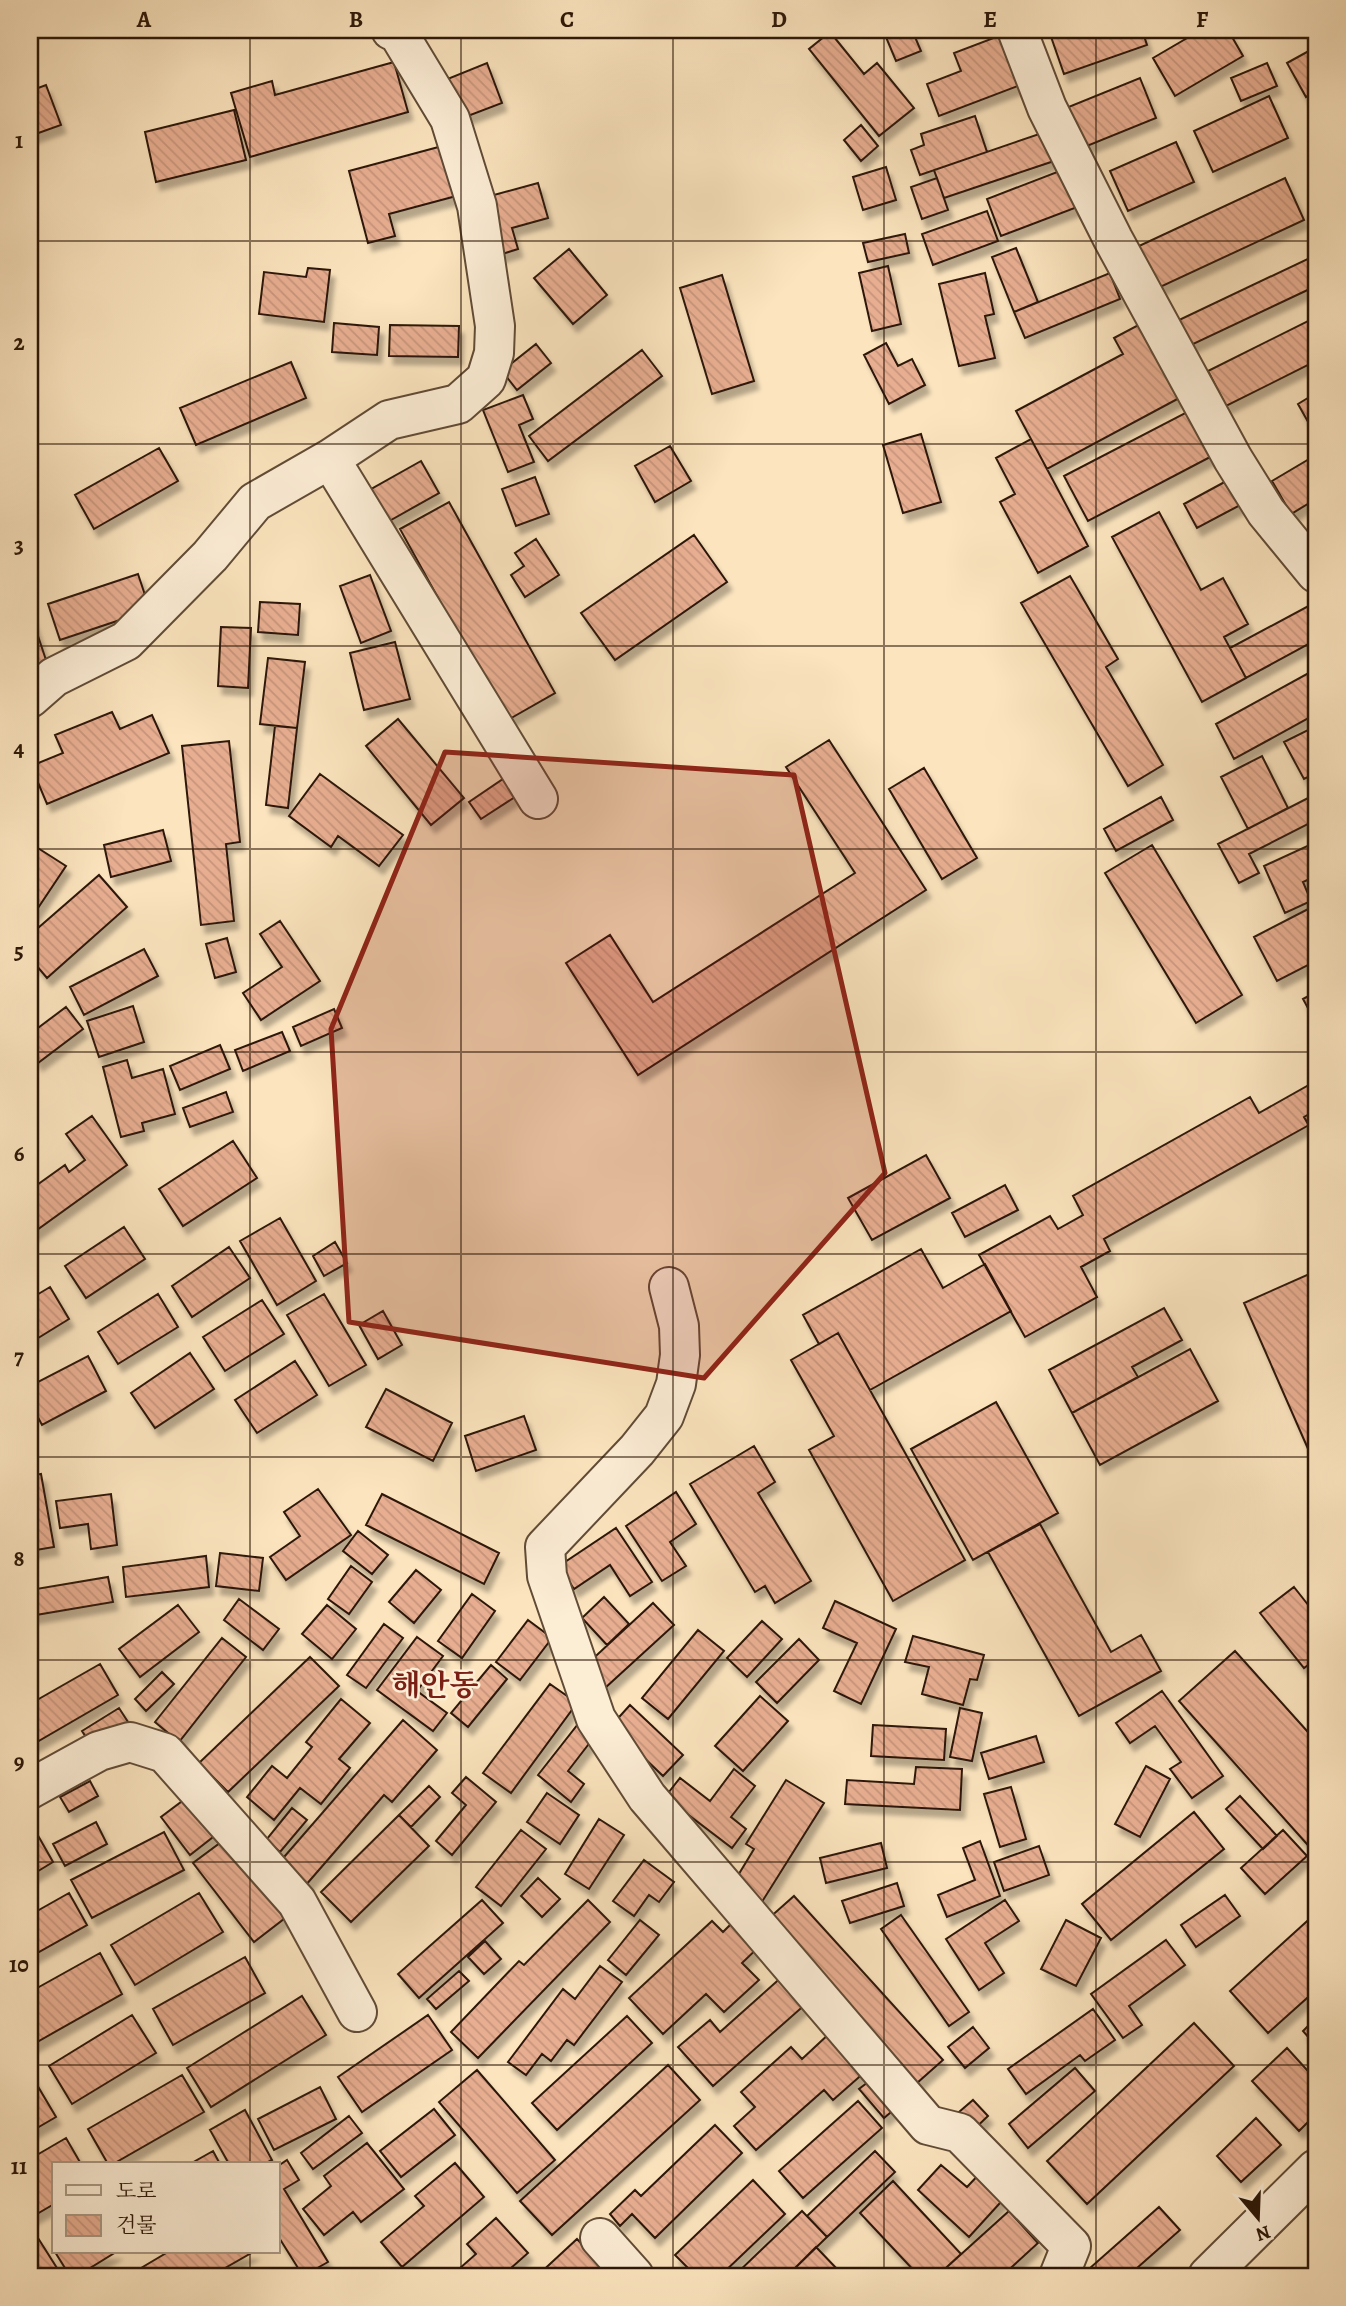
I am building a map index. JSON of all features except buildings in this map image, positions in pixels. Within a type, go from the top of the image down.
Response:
[{"type":"street","points":[[30,698],[54,677],[126,641],[210,556],[255,502],[330,459],[390,419],[458,404],[486,379],[494,353],[493,313],[477,206],[450,118],[398,33],[391,30]]},
{"type":"street","points":[[1017,30],[1047,108],[1114,239],[1233,459],[1266,512],[1316,573]]},
{"type":"street","points":[[330,459],[538,799]]},
{"type":"street","points":[[669,1287],[679,1326],[680,1355],[676,1384],[664,1416],[637,1450],[545,1547],[547,1576],[596,1719],[647,1797],[928,2125],[960,2133],[1071,2246],[1059,2276]]},
{"type":"street","points":[[30,1789],[99,1751],[130,1742],[165,1753],[297,1902],[357,2012]]},
{"type":"street","points":[[1208,2276],[1316,2169]]},
{"type":"street","points":[[600,2238],[634,2276]]},
{"type":"highlighted area","points":[[445,752],[794,775],[885,1173],[704,1378],[349,1322],[331,1029]]},
{"type":"district","name":"해안동","points":[[435,1685]]}]
